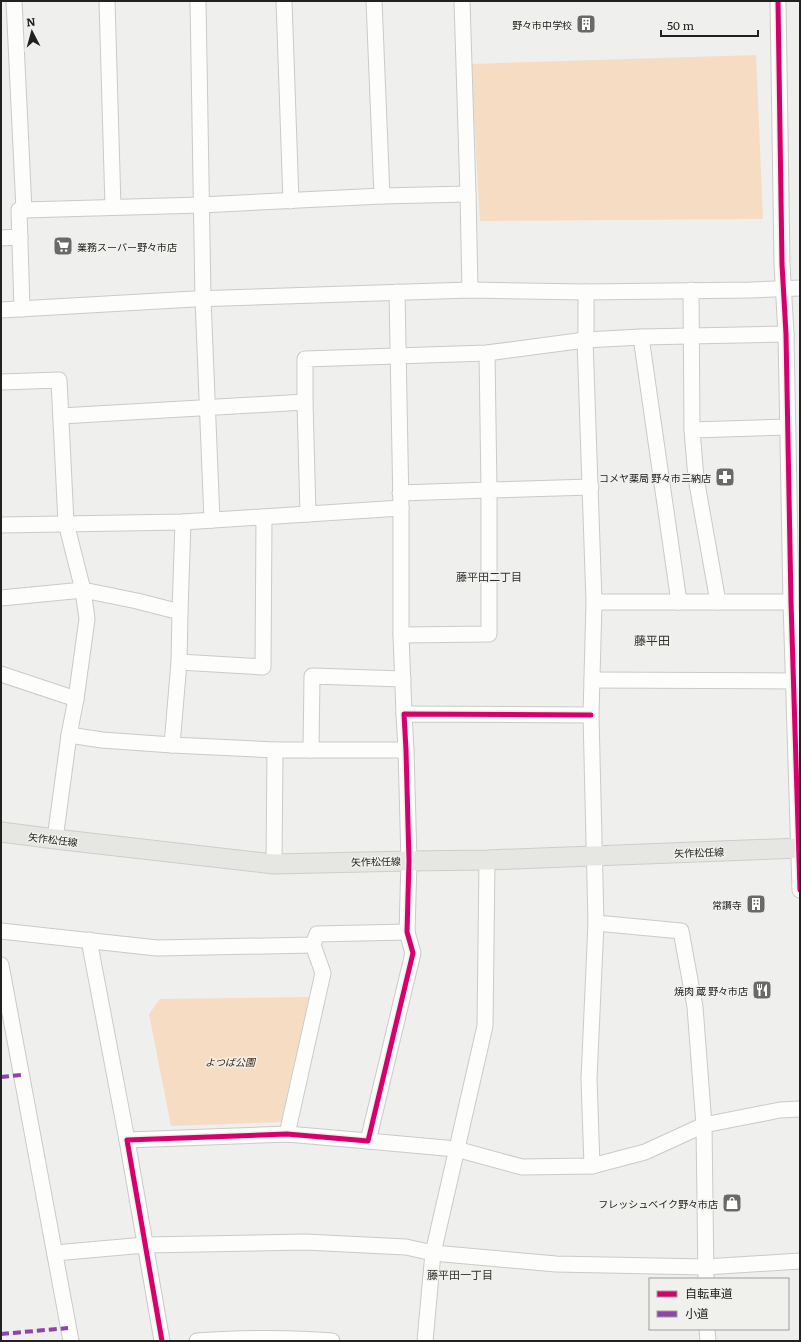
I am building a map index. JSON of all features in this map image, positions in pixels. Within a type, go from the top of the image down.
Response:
[{"type":"main road","name":"矢作松任線","points":[[1,832],[274,864],[487,860],[800,848]]},
{"type":"street","points":[[14,1],[24,210]]},
{"type":"street","points":[[107,1],[113,207]]},
{"type":"street","points":[[198,1],[203,299],[212,520]]},
{"type":"street","points":[[284,1],[291,201]]},
{"type":"street","points":[[374,1],[382,196]]},
{"type":"street","points":[[462,1],[470,290]]},
{"type":"street","points":[[778,1],[788,427],[794,482],[791,602],[797,665],[794,681],[800,848],[800,890]]},
{"type":"street","points":[[22,309],[19,210],[201,205],[382,196],[468,194]]},
{"type":"street","points":[[1,238],[20,237]]},
{"type":"street","points":[[1,310],[203,299],[397,292],[470,290],[586,292],[800,288]]},
{"type":"street","points":[[690,290],[692,430],[696,478],[718,602]]},
{"type":"street","points":[[368,1141],[413,953],[407,932],[410,861],[401,635],[401,508],[397,292]]},
{"type":"street","points":[[586,292],[585,340],[594,602],[590,715],[596,922],[588,1079],[592,1166]]},
{"type":"street","points":[[308,514],[304,402],[305,359],[487,353],[585,340],[641,337],[786,334]]},
{"type":"street","points":[[641,337],[679,602]]},
{"type":"street","points":[[401,635],[489,634],[487,353]]},
{"type":"street","points":[[1,382],[59,380],[66,523],[83,590],[88,619],[69,735],[55,839]]},
{"type":"street","points":[[61,416],[304,402]]},
{"type":"street","points":[[692,430],[788,427]]},
{"type":"street","points":[[400,493],[591,487]]},
{"type":"street","points":[[1,525],[183,522],[401,508]]},
{"type":"street","points":[[179,662],[263,667],[264,517]]},
{"type":"street","points":[[172,745],[179,662],[183,522]]},
{"type":"street","points":[[1,598],[83,590],[137,601],[180,612]]},
{"type":"street","points":[[594,602],[791,602]]},
{"type":"street","points":[[1,674],[76,699]]},
{"type":"street","points":[[311,750],[312,676],[403,679]]},
{"type":"street","points":[[592,680],[794,681]]},
{"type":"street","points":[[404,714],[590,715]]},
{"type":"street","points":[[69,735],[102,740],[275,750],[406,750]]},
{"type":"street","points":[[274,864],[275,750]]},
{"type":"street","points":[[425,1341],[433,1253],[485,1026],[487,860]]},
{"type":"street","points":[[596,922],[681,931],[695,1007],[704,1125],[706,1273]]},
{"type":"street","points":[[1,931],[157,948],[313,945]]},
{"type":"street","points":[[287,1134],[323,972],[313,945],[317,934],[407,932]]},
{"type":"street","points":[[88,940],[127,1140],[162,1341]]},
{"type":"street","points":[[1,965],[71,1341]]},
{"type":"street","points":[[127,1140],[287,1134],[456,1149],[522,1168],[592,1166],[645,1152],[704,1125],[780,1110],[800,1109]]},
{"type":"street","points":[[55,1254],[145,1245],[306,1242],[406,1246],[433,1253],[556,1264],[706,1273],[800,1262]]},
{"type":"street","points":[[707,1330],[708,1341]]},
{"type":"street","points":[[197,1341],[304,1338],[332,1341]]},
{"type":"green space","points":[[756,55],[763,219],[480,221],[471,64]]},
{"type":"green space","name":"よつば公園","points":[[309,997],[281,1122],[171,1126],[149,1014],[160,999]]},
{"type":"marked path","points":[[1,1077],[21,1075]]},
{"type":"marked path","points":[[1,1334],[68,1328]]},
{"type":"cycle path","points":[[778,1],[782,264],[786,334],[791,602],[800,890]]},
{"type":"cycle path","points":[[162,1341],[127,1140],[287,1134],[368,1141],[413,953],[407,932],[409,861],[404,714],[591,715]]},
{"type":"place","name":"野々市中学校","points":[[586,24]]},
{"type":"place","name":"業務スーパー野々市店","points":[[63,246]]},
{"type":"place","name":"コメヤ薬局 野々市三納店","points":[[725,477]]},
{"type":"place","name":"常讃寺","points":[[756,904]]},
{"type":"place","name":"焼肉 蔵 野々市店","points":[[762,990]]},
{"type":"place","name":"フレッシュベイク野々市店","points":[[732,1203]]},
{"type":"district","name":"藤平田二丁目","points":[[489,576]]},
{"type":"district","name":"藤平田","points":[[652,640]]},
{"type":"district","name":"藤平田一丁目","points":[[460,1274]]}]
